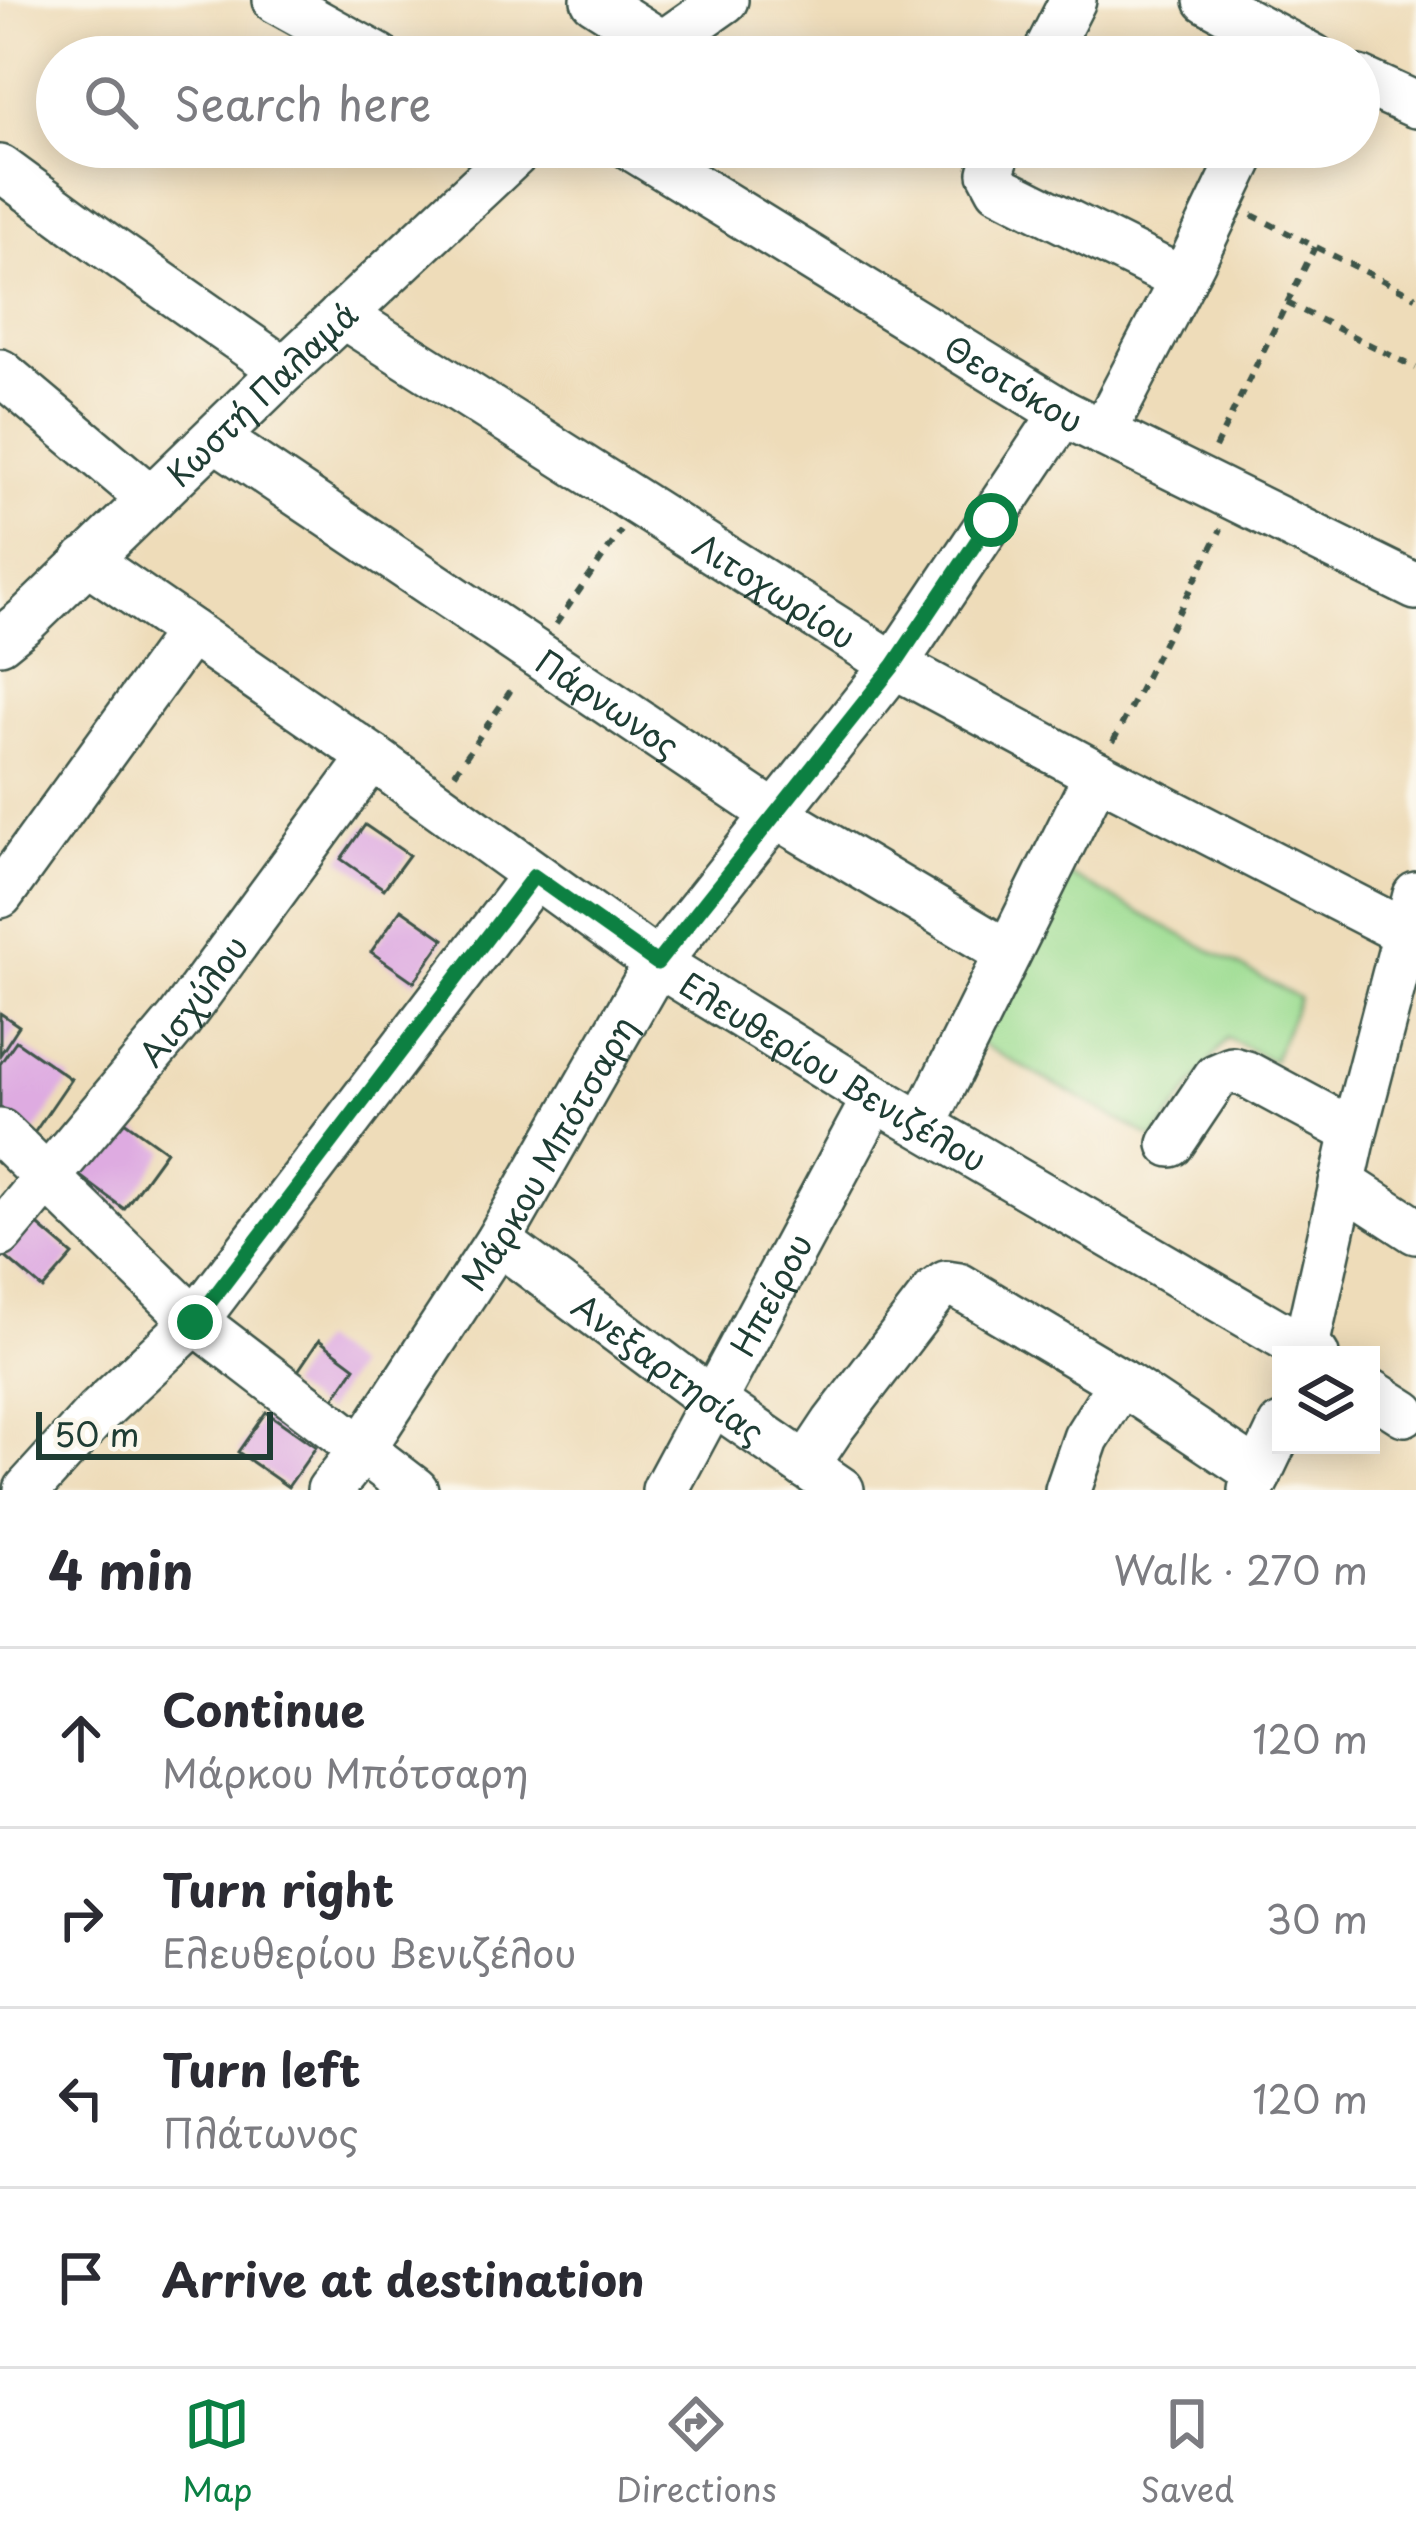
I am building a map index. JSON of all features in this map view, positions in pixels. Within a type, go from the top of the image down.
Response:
[{"type":"street","points":[[277,0],[342,36]]},
{"type":"street","points":[[595,0],[637,36]]},
{"type":"street","points":[[674,36],[725,0]]},
{"type":"street","points":[[1055,36],[1073,0]]},
{"type":"street","points":[[1208,0],[1269,36]]},
{"type":"street","points":[[1380,89],[1416,105]]},
{"type":"street","points":[[0,168],[284,370]]},
{"type":"street","name":"Κωστή Παλαμά","points":[[9,618],[86,560],[500,168]]},
{"type":"street","name":"Θεοτόκου","points":[[665,168],[1083,423],[1416,587]]},
{"type":"street","points":[[992,168],[999,188],[1183,280]]},
{"type":"street","name":"Μάρκου Μπότσαρη","points":[[330,1490],[361,1451],[499,1241],[657,963],[1083,423],[1183,280],[1237,168]]},
{"type":"street","name":"Λιτοχωρίου","points":[[342,315],[894,665],[1097,774],[1412,920]]},
{"type":"street","points":[[0,372],[151,499]]},
{"type":"street","name":"Πάρνωνος","points":[[214,438],[776,815],[1008,952]]},
{"type":"street","name":"Ελευθερίου Βενιζέλου","points":[[86,560],[657,963],[875,1098],[1296,1346]]},
{"type":"street","points":[[0,895],[190,632]]},
{"type":"street","name":"Αισχύλου","points":[[0,1234],[178,1020],[372,758]]},
{"type":"street","points":[[923,1125],[1097,774]]},
{"type":"street","points":[[27,1490],[98,1412],[195,1322],[534,876]]},
{"type":"street","points":[[1309,1346],[1354,1132],[1412,920]]},
{"type":"street","points":[[1171,1144],[1216,1077],[1232,1070],[1354,1132]]},
{"type":"street","name":"Ηπείρου","points":[[665,1490],[875,1098]]},
{"type":"street","points":[[0,1132],[195,1322],[415,1490]]},
{"type":"street","points":[[1342,1184],[1416,1231]]},
{"type":"street","name":"Ανεξαρτησίας","points":[[499,1241],[824,1478]]},
{"type":"street","points":[[824,1478],[834,1424],[935,1292],[946,1285],[959,1286],[1121,1382],[1255,1482],[1272,1446]]},
{"type":"street","points":[[1068,1490],[1086,1438],[1121,1382]]},
{"type":"path","points":[[1222,200],[1416,297]]},
{"type":"path","points":[[1097,774],[1218,489],[1287,303],[1315,247]]},
{"type":"path","points":[[1287,303],[1416,368]]},
{"type":"green space","points":[[1060,870],[1299,998],[1273,1061],[1227,1038],[1154,1139],[976,1041]]},
{"type":"building","points":[[365,825],[409,855],[384,889],[341,859]]},
{"type":"building","points":[[401,909],[444,939],[414,982],[371,952]]},
{"type":"building","points":[[0,1013],[19,1026],[0,1055]]},
{"type":"building","points":[[16,1041],[71,1079],[32,1136],[0,1114],[0,1064]]},
{"type":"building","points":[[117,1116],[166,1151],[124,1209],[76,1173]]},
{"type":"building","points":[[33,1221],[73,1255],[43,1289],[3,1255]]},
{"type":"building","points":[[319,1340],[355,1367],[325,1412],[287,1387]]},
{"type":"building","points":[[266,1412],[316,1447],[288,1487],[238,1452]]},
{"type":"route","points":[[195,1322],[534,876],[657,963],[894,665],[991,520]]}]
